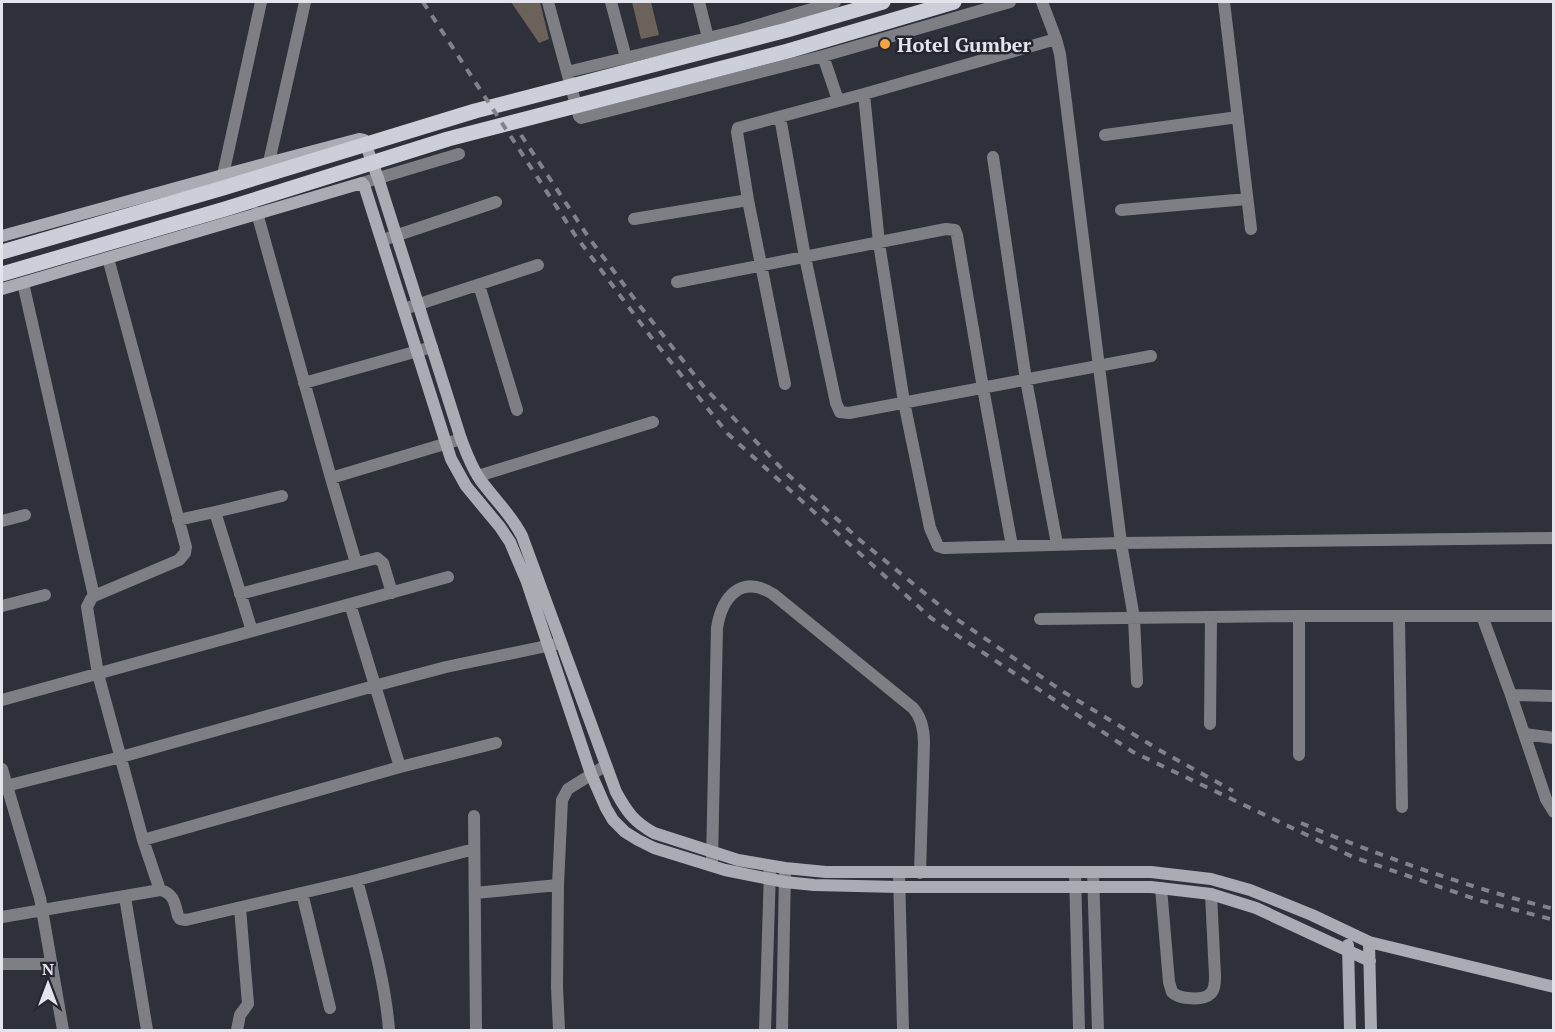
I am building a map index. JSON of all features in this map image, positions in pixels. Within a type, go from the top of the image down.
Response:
[{"type":"main road","points":[[2,252],[223,188],[475,111],[787,30],[883,2]]},
{"type":"main road","points":[[2,274],[225,209],[448,139],[788,51],[954,2]]},
{"type":"street","points":[[223,175],[261,2]]},
{"type":"street","points":[[269,162],[305,2]]},
{"type":"street","points":[[548,2],[579,116],[582,118],[823,56],[1011,2]]},
{"type":"street","points":[[611,2],[626,58]]},
{"type":"street","points":[[699,2],[708,38]]},
{"type":"street","points":[[567,72],[741,30],[835,2]]},
{"type":"street","points":[[1042,2],[1060,54],[1121,543],[1134,618],[1137,682]]},
{"type":"street","points":[[1224,2],[1251,230]]},
{"type":"street","points":[[785,384],[748,200],[737,129],[1056,39]]},
{"type":"street","points":[[823,56],[838,100]]},
{"type":"street","points":[[864,94],[879,243],[904,402],[930,528],[938,546],[944,548],[1057,544],[1554,538]]},
{"type":"street","points":[[780,117],[805,257],[836,403],[840,412],[849,413],[1151,356]]},
{"type":"street","points":[[1105,135],[1238,117]]},
{"type":"street","points":[[2,236],[269,162],[364,140],[460,439],[478,476],[513,519],[522,536],[591,774],[613,820],[625,832],[654,848],[711,866],[785,882],[814,885],[1161,888],[1211,894],[1256,908],[1370,961]]},
{"type":"street","points":[[2,289],[459,154]]},
{"type":"street","points":[[993,157],[1026,380],[1057,544]]},
{"type":"street","points":[[362,183],[383,240],[451,459],[466,486],[510,542],[616,792],[631,817],[643,827],[665,837],[738,860],[826,872],[1151,872],[1211,879],[1250,890],[1312,915],[1369,942],[1554,987]]},
{"type":"street","points":[[1121,210],[1247,199]]},
{"type":"street","points":[[634,219],[748,200]]},
{"type":"street","points":[[383,240],[496,202]]},
{"type":"street","points":[[257,213],[356,563]]},
{"type":"street","points":[[677,282],[946,229],[955,230],[1012,546]]},
{"type":"street","points":[[108,258],[186,548],[185,553],[178,560],[94,596],[87,607],[98,674],[143,840],[160,890]]},
{"type":"street","points":[[404,309],[538,265]]},
{"type":"street","points":[[23,283],[94,596]]},
{"type":"street","points":[[479,285],[517,410]]},
{"type":"street","points":[[304,383],[432,347]]},
{"type":"street","points":[[478,476],[653,422]]},
{"type":"street","points":[[331,478],[460,439]]},
{"type":"street","points":[[178,520],[282,496]]},
{"type":"street","points":[[215,512],[252,631]]},
{"type":"street","points":[[2,521],[25,515]]},
{"type":"street","points":[[240,594],[373,558],[381,560],[392,593]]},
{"type":"street","points":[[2,700],[448,577]]},
{"type":"street","points":[[711,866],[717,628],[722,608],[733,593],[742,588],[755,586],[773,594],[917,712],[923,727],[924,743],[920,873]]},
{"type":"street","points":[[2,606],[45,595]]},
{"type":"street","points":[[350,604],[400,767]]},
{"type":"street","points":[[1299,616],[1299,755]]},
{"type":"street","points":[[1482,616],[1546,799],[1554,812]]},
{"type":"street","points":[[1040,619],[1554,616]]},
{"type":"street","points":[[1399,617],[1402,807]]},
{"type":"street","points":[[1210,724],[1212,618]]},
{"type":"street","points":[[4,787],[446,667],[555,645]]},
{"type":"street","points":[[1511,695],[1554,696]]},
{"type":"street","points":[[1525,734],[1554,738]]},
{"type":"street","points":[[143,840],[400,767],[496,743]]},
{"type":"street","points":[[559,1030],[558,885],[562,800],[568,789],[605,766]]},
{"type":"street","points":[[2,769],[4,787],[30,861],[43,910],[63,1030]]},
{"type":"street","points":[[474,816],[476,1030]]},
{"type":"street","points":[[2,917],[160,890],[173,897],[178,916],[186,920],[357,880],[474,849]]},
{"type":"street","points":[[765,1030],[771,865]]},
{"type":"street","points":[[782,1030],[785,868]]},
{"type":"street","points":[[1075,872],[1079,1030]]},
{"type":"street","points":[[1093,872],[1098,1030]]},
{"type":"street","points":[[899,873],[903,1030]]},
{"type":"street","points":[[357,880],[378,961],[389,1030]]},
{"type":"street","points":[[475,893],[558,885]]},
{"type":"street","points":[[1161,888],[1169,982],[1175,994],[1186,998],[1207,996],[1214,988],[1211,894]]},
{"type":"street","points":[[302,893],[330,1008]]},
{"type":"street","points":[[125,897],[147,1030]]},
{"type":"street","points":[[237,1030],[240,1015],[248,1004],[240,908]]},
{"type":"street","points":[[1348,932],[1350,1030]]},
{"type":"street","points":[[1369,942],[1371,1030]]},
{"type":"street","points":[[2,964],[52,964]]},
{"type":"building","points":[[511,2],[540,2],[549,39],[539,43]]},
{"type":"building","points":[[632,2],[651,2],[659,35],[641,39]]},
{"type":"railway","points":[[423,2],[575,235],[651,337],[728,434],[931,618],[1133,752],[1353,857],[1478,900],[1554,920]]},
{"type":"railway","points":[[521,135],[589,238],[639,305],[704,387],[784,471],[861,541],[955,618],[1062,691],[1161,751],[1233,791]]},
{"type":"railway","points":[[1301,823],[1426,870],[1554,909]]},
{"type":"place","name":"Hotel Gumber","points":[[885,44]]}]
